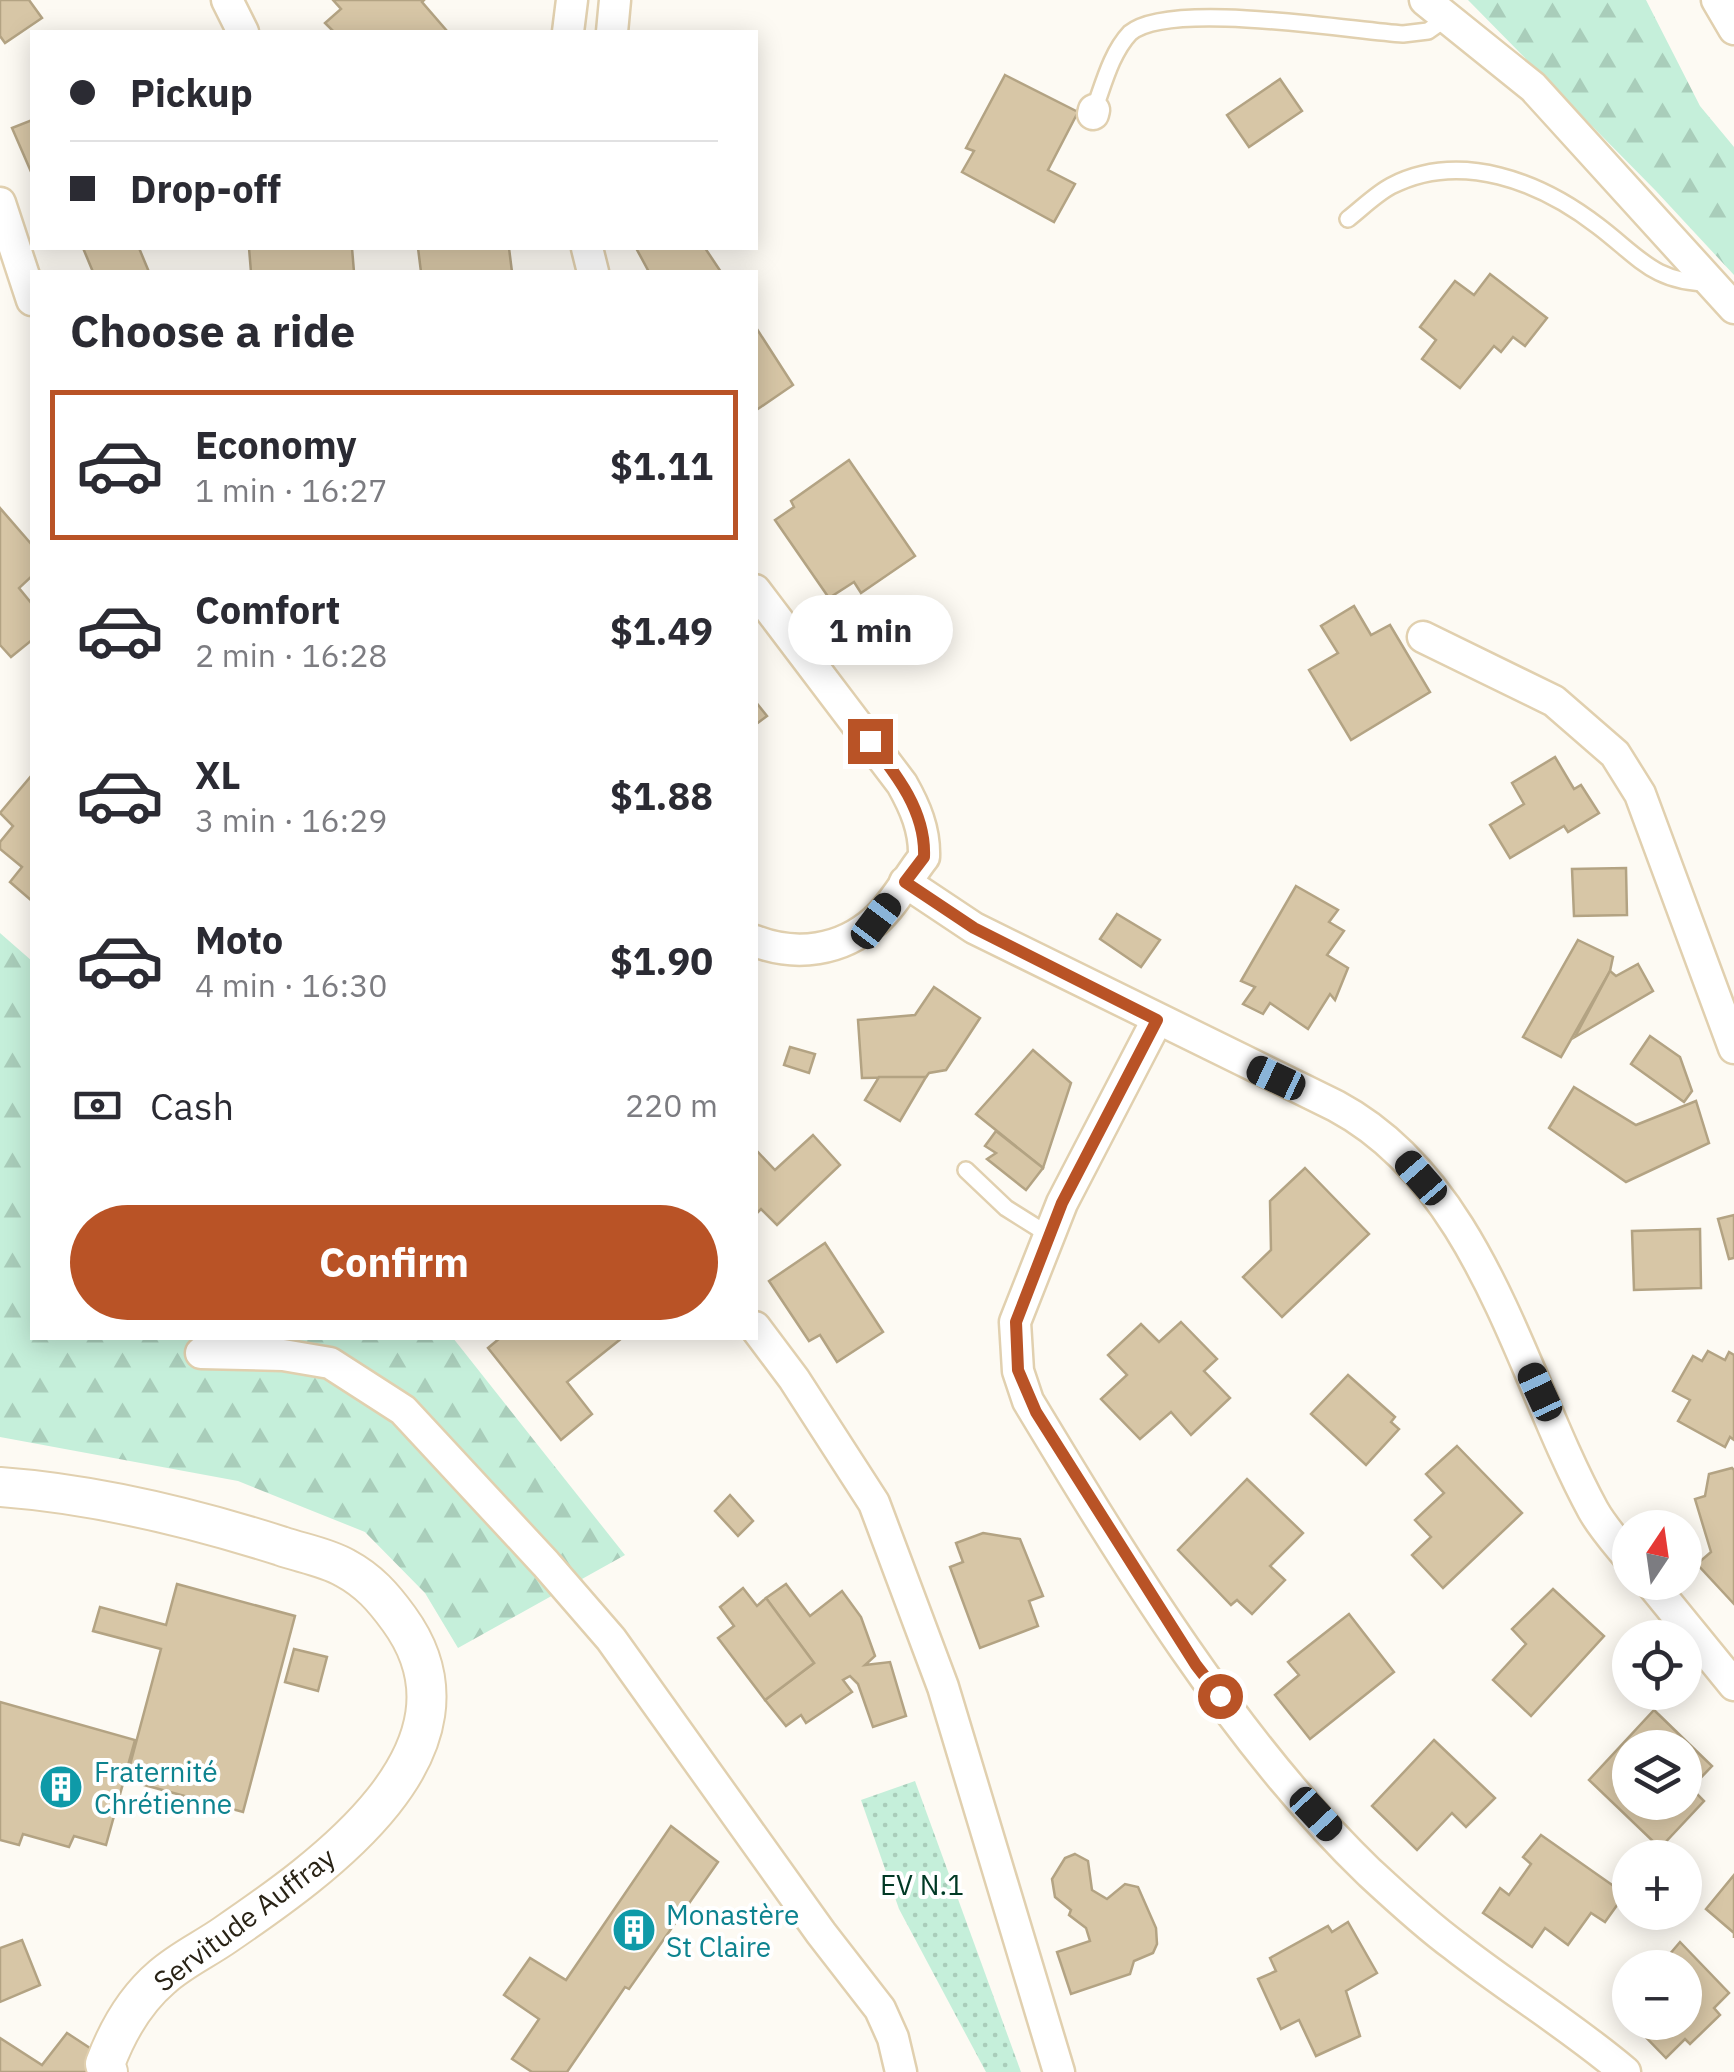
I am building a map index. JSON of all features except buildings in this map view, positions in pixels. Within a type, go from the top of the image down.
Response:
[{"type":"street","points":[[226,0],[242,30]]},
{"type":"street","points":[[568,30],[572,0]]},
{"type":"street","points":[[612,30],[616,0]]},
{"type":"street","points":[[1717,0],[1734,29]]},
{"type":"street","points":[[1436,9],[1533,87],[1734,308]]},
{"type":"street","points":[[0,203],[30,294]]},
{"type":"street","points":[[758,594],[894,770],[910,798],[924,844],[924,857],[876,921],[834,946],[786,951],[758,942]]},
{"type":"street","points":[[1423,638],[1554,701],[1614,754],[1640,794],[1734,1048]]},
{"type":"street","points":[[905,882],[974,928],[1350,1114],[1388,1142],[1442,1203],[1484,1273],[1593,1510],[1612,1535]]},
{"type":"street","points":[[1157,1020],[1062,1203],[1016,1322],[1018,1370],[1036,1412],[1196,1665],[1290,1787],[1368,1870],[1454,1946],[1575,2030],[1625,2072]]},
{"type":"street","points":[[758,1331],[794,1379],[874,1504],[942,1687],[1059,2072]]},
{"type":"street","points":[[202,1353],[283,1355],[330,1363],[404,1410],[534,1549],[610,1639],[880,2009],[894,2038],[902,2072]]},
{"type":"street","name":"Servitude Auffray","points":[[0,1487],[47,1490],[156,1511],[343,1566],[378,1590],[414,1640],[425,1676],[425,1725],[411,1764],[372,1816],[308,1877],[161,1977],[118,2029],[105,2064],[108,2072]]},
{"type":"street","points":[[1665,1600],[1734,1684]]},
{"type":"lane","points":[[1093,112],[1112,62],[1131,32],[1158,18],[1250,15],[1404,34],[1428,31],[1436,9]]},
{"type":"lane","points":[[1348,218],[1391,186],[1430,174],[1465,170],[1505,176],[1548,193],[1596,224],[1656,273],[1682,283],[1710,283]]},
{"type":"lane","points":[[966,1170],[1006,1208],[1048,1236]]},
{"type":"green space","points":[[1468,0],[1646,0],[1700,106],[1734,147],[1734,275],[1656,191]]},
{"type":"green space","points":[[0,933],[30,959],[30,1340],[455,1340],[625,1555],[458,1648],[425,1593],[365,1532],[238,1481],[0,1437]]},
{"type":"green space","name":"EV N.1","points":[[915,1781],[1021,2072],[986,2072],[899,1909],[861,1800]]},
{"type":"place","name":"Fraternité Chrétienne","points":[[61,1787]]},
{"type":"place","name":"Monastère St Claire","points":[[634,1930]]},
{"type":"route","points":[[870,741],[894,770],[921,828],[924,857],[905,882],[974,928],[1157,1020],[1062,1203],[1016,1322],[1016,1354],[1028,1400],[1196,1665],[1220,1696]]}]
